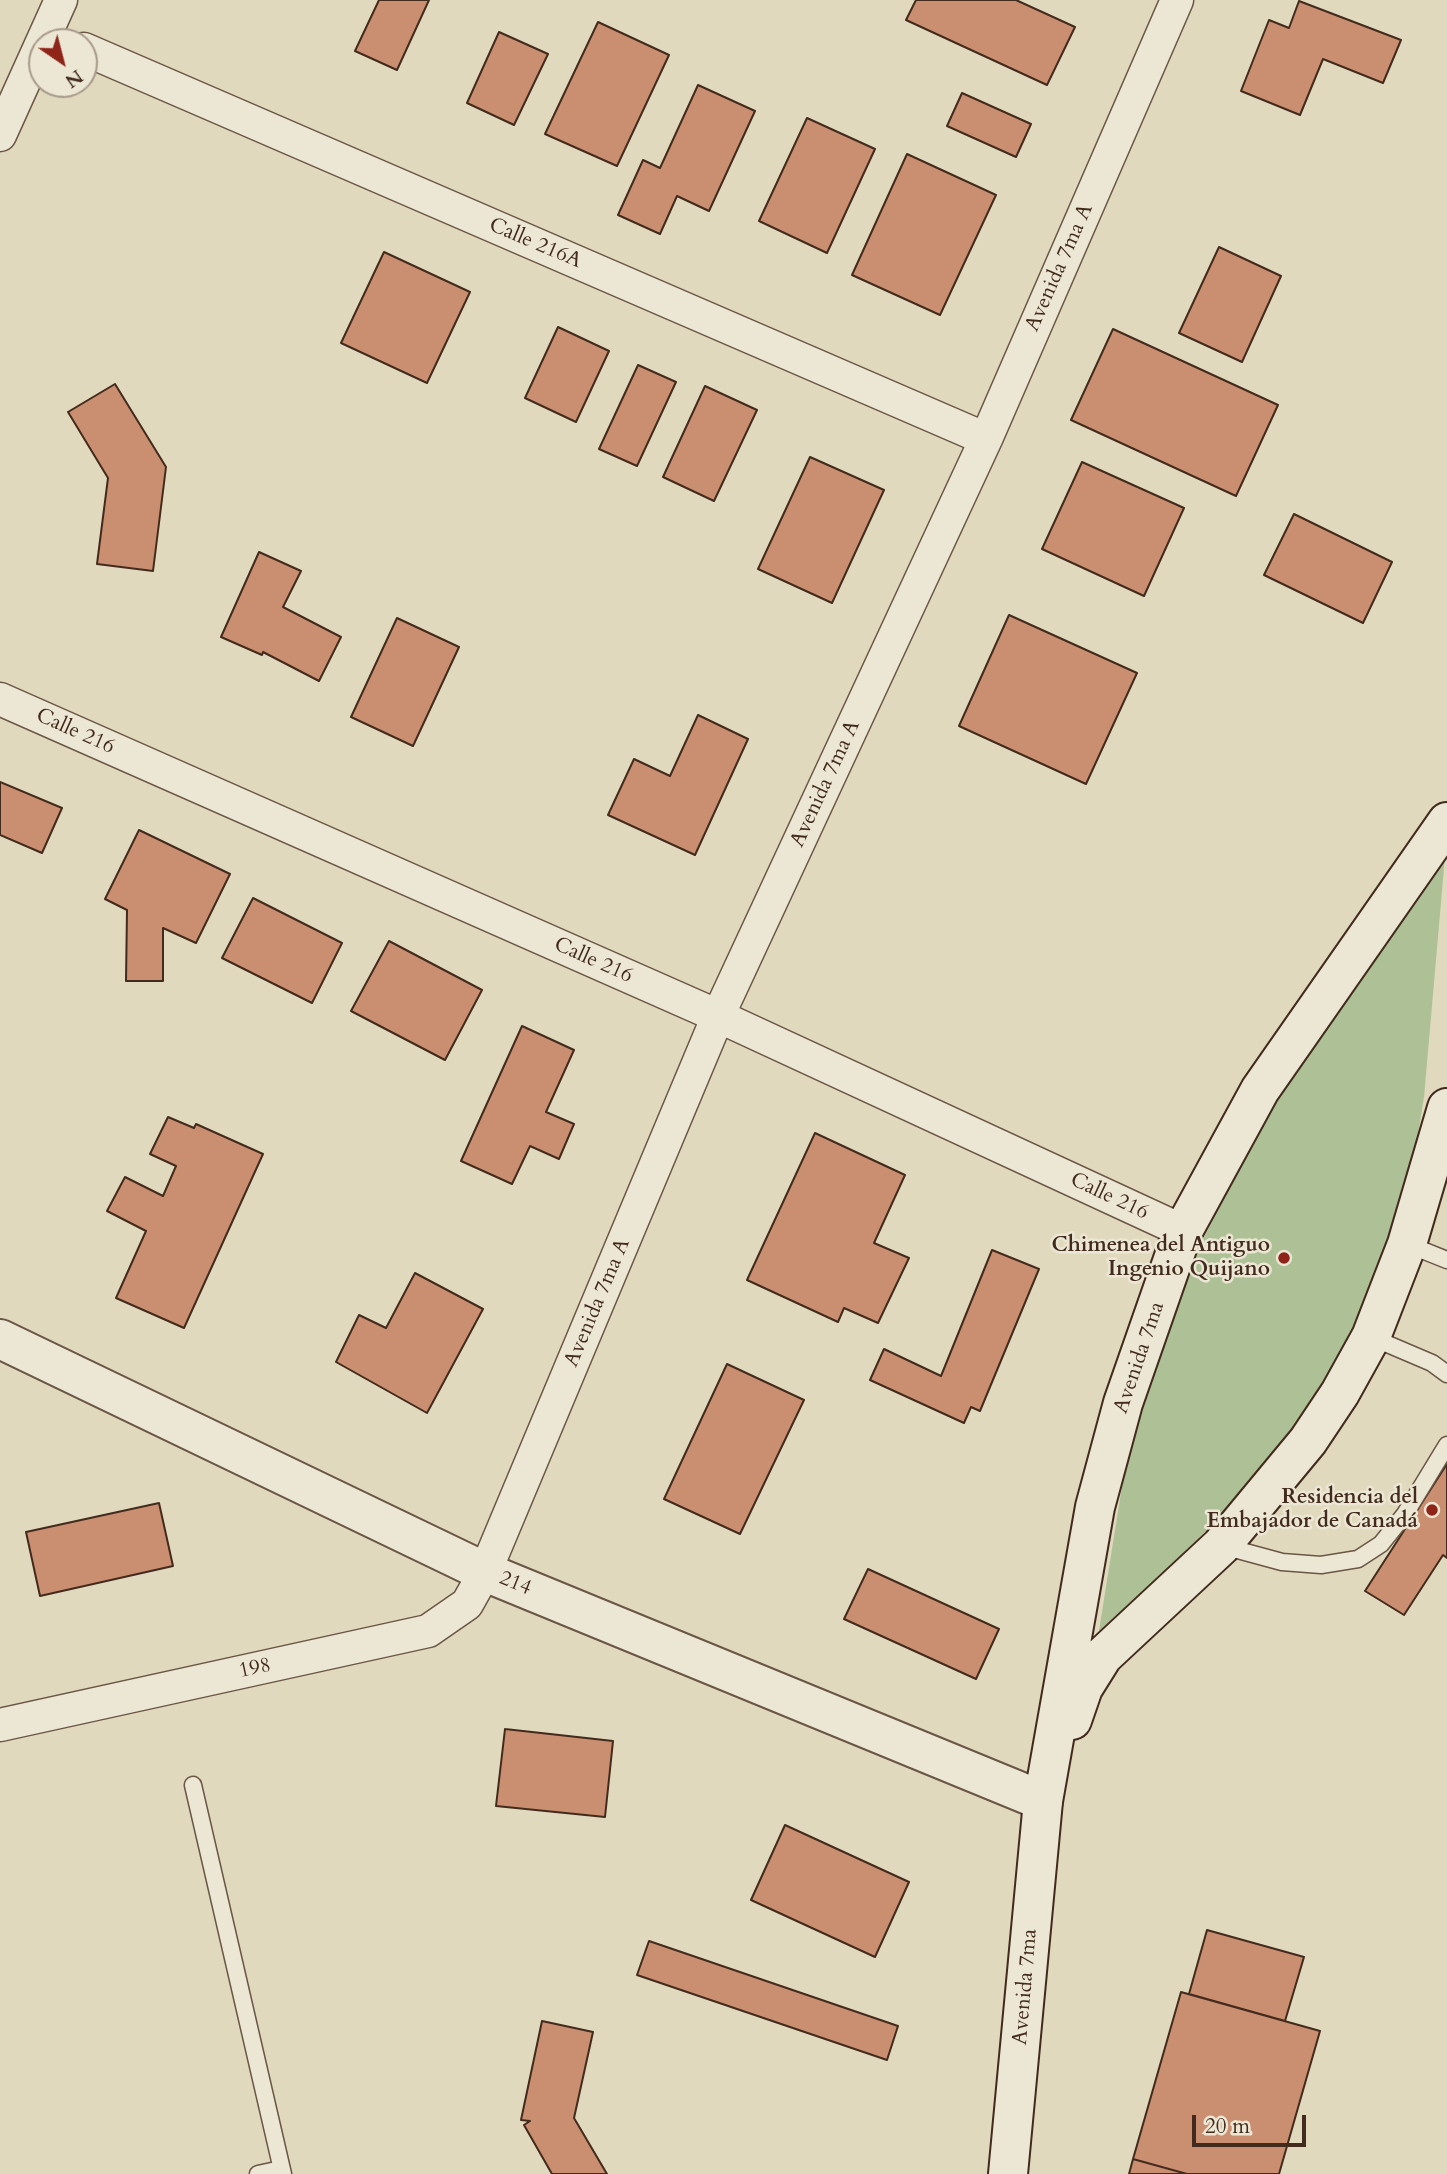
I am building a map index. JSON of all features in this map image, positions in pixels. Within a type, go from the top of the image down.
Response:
[{"type":"main road","name":"Avenida 7ma","points":[[1008,2174],[1043,1801],[1095,1507],[1123,1403],[1183,1231],[1260,1090],[1447,822]]},
{"type":"main road","name":"Avenida 7ma","points":[[1043,1801],[1083,1688],[1103,1656],[1221,1546],[1308,1441],[1340,1393],[1371,1337],[1407,1244],[1443,1146],[1447,1108]]},
{"type":"main road","name":"214","points":[[0,1339],[485,1572],[1043,1801]]},
{"type":"street","points":[[58,28],[61,0]]},
{"type":"street","name":"Avenida 7ma A","points":[[485,1572],[718,1016],[986,439],[1177,0]]},
{"type":"street","name":"Calle 216A","points":[[98,55],[986,439]]},
{"type":"street","points":[[0,135],[28,87]]},
{"type":"street","name":"Calle 216","points":[[0,699],[718,1016],[1183,1231]]},
{"type":"street","name":"198","points":[[0,1726],[428,1631],[467,1604],[485,1572]]},
{"type":"lane","points":[[1407,1244],[1447,1260]]},
{"type":"lane","points":[[1371,1337],[1432,1363],[1447,1374]]},
{"type":"lane","points":[[1221,1546],[1282,1562],[1321,1565],[1358,1559],[1381,1544],[1405,1514],[1447,1445]]},
{"type":"lane","points":[[193,1785],[282,2171],[258,2174]]},
{"type":"green space","points":[[1446,845],[1424,1097],[1412,1171],[1368,1309],[1291,1437],[1231,1506],[1098,1637],[1127,1455],[1156,1351],[1196,1253],[1259,1129]]},
{"type":"building","points":[[379,0],[429,0],[397,70],[355,51]]},
{"type":"building","points":[[916,0],[1016,0],[1075,27],[1047,85],[906,20]]},
{"type":"building","points":[[1299,1],[1401,40],[1383,83],[1323,59],[1300,115],[1241,91],[1269,20],[1289,28]]},
{"type":"building","points":[[598,22],[669,55],[617,166],[545,134]]},
{"type":"building","points":[[499,32],[548,54],[514,125],[467,103]]},
{"type":"building","points":[[698,85],[755,111],[709,211],[677,196],[660,234],[618,215],[643,160],[660,168]]},
{"type":"building","points":[[962,93],[1031,124],[1016,157],[947,126]]},
{"type":"building","points":[[807,118],[875,149],[827,253],[759,221]]},
{"type":"building","points":[[907,154],[996,195],[940,315],[852,275]]},
{"type":"building","points":[[1219,247],[1281,276],[1242,362],[1179,333]]},
{"type":"building","points":[[384,252],[470,292],[427,383],[341,343]]},
{"type":"building","points":[[558,327],[609,351],[576,422],[525,398]]},
{"type":"building","points":[[1113,329],[1278,405],[1236,496],[1071,420]]},
{"type":"building","points":[[638,365],[676,382],[637,466],[599,449]]},
{"type":"building","points":[[115,384],[166,467],[153,571],[97,564],[108,478],[68,412]]},
{"type":"building","points":[[705,386],[757,410],[714,501],[663,477]]},
{"type":"building","points":[[810,457],[884,490],[832,603],[758,569]]},
{"type":"building","points":[[1082,462],[1184,508],[1144,596],[1042,549]]},
{"type":"building","points":[[1294,514],[1392,562],[1363,623],[1264,575]]},
{"type":"building","points":[[259,552],[301,571],[283,607],[341,637],[319,681],[263,652],[262,655],[221,637]]},
{"type":"building","points":[[1009,615],[1137,673],[1086,784],[959,726]]},
{"type":"building","points":[[397,618],[459,647],[413,746],[351,717]]},
{"type":"building","points":[[698,715],[748,739],[695,855],[608,815],[634,759],[670,776]]},
{"type":"building","points":[[0,782],[62,808],[42,853],[0,835]]},
{"type":"building","points":[[139,830],[230,874],[196,943],[163,928],[163,981],[126,981],[127,910],[105,899]]},
{"type":"building","points":[[253,898],[342,943],[312,1003],[222,958]]},
{"type":"building","points":[[389,941],[482,990],[445,1060],[351,1011]]},
{"type":"building","points":[[522,1026],[574,1050],[546,1112],[574,1124],[559,1159],[530,1146],[512,1184],[461,1161]]},
{"type":"building","points":[[168,1117],[194,1128],[196,1124],[263,1154],[184,1328],[116,1298],[146,1231],[107,1211],[125,1177],[163,1196],[176,1166],[150,1154]]},
{"type":"building","points":[[815,1133],[905,1175],[874,1243],[909,1258],[878,1323],[844,1308],[838,1322],[747,1280]]},
{"type":"building","points":[[992,1250],[1039,1269],[980,1411],[971,1407],[964,1423],[870,1380],[884,1349],[941,1376]]},
{"type":"building","points":[[415,1273],[483,1309],[427,1413],[336,1362],[359,1315],[386,1328]]},
{"type":"building","points":[[727,1364],[804,1400],[740,1534],[664,1499]]},
{"type":"building","name":"Residencia del Embajador de Canadá","points":[[1447,1464],[1447,1558],[1443,1555],[1404,1615],[1365,1591]]},
{"type":"building","points":[[159,1503],[173,1566],[40,1596],[26,1532]]},
{"type":"building","points":[[868,1569],[999,1629],[976,1679],[844,1619]]},
{"type":"building","points":[[505,1729],[613,1741],[605,1817],[496,1806]]},
{"type":"building","points":[[785,1825],[909,1882],[875,1957],[751,1900]]},
{"type":"building","points":[[1207,1930],[1304,1957],[1285,2021],[1189,1994]]},
{"type":"building","points":[[649,1941],[898,2026],[887,2060],[637,1975]]},
{"type":"building","points":[[1181,1992],[1320,2031],[1279,2174],[1187,2174],[1133,2159]]},
{"type":"building","points":[[542,2021],[593,2032],[574,2118],[607,2174],[552,2174],[524,2125],[530,2121],[521,2120]]},
{"type":"building","points":[[1133,2159],[1187,2174],[1129,2174]]},
{"type":"place","name":"Chimenea del Antiguo Ingenio Quijano","points":[[1284,1258]]},
{"type":"place","name":"Residencia del Embajador de Canadá","points":[[1432,1510]]}]
